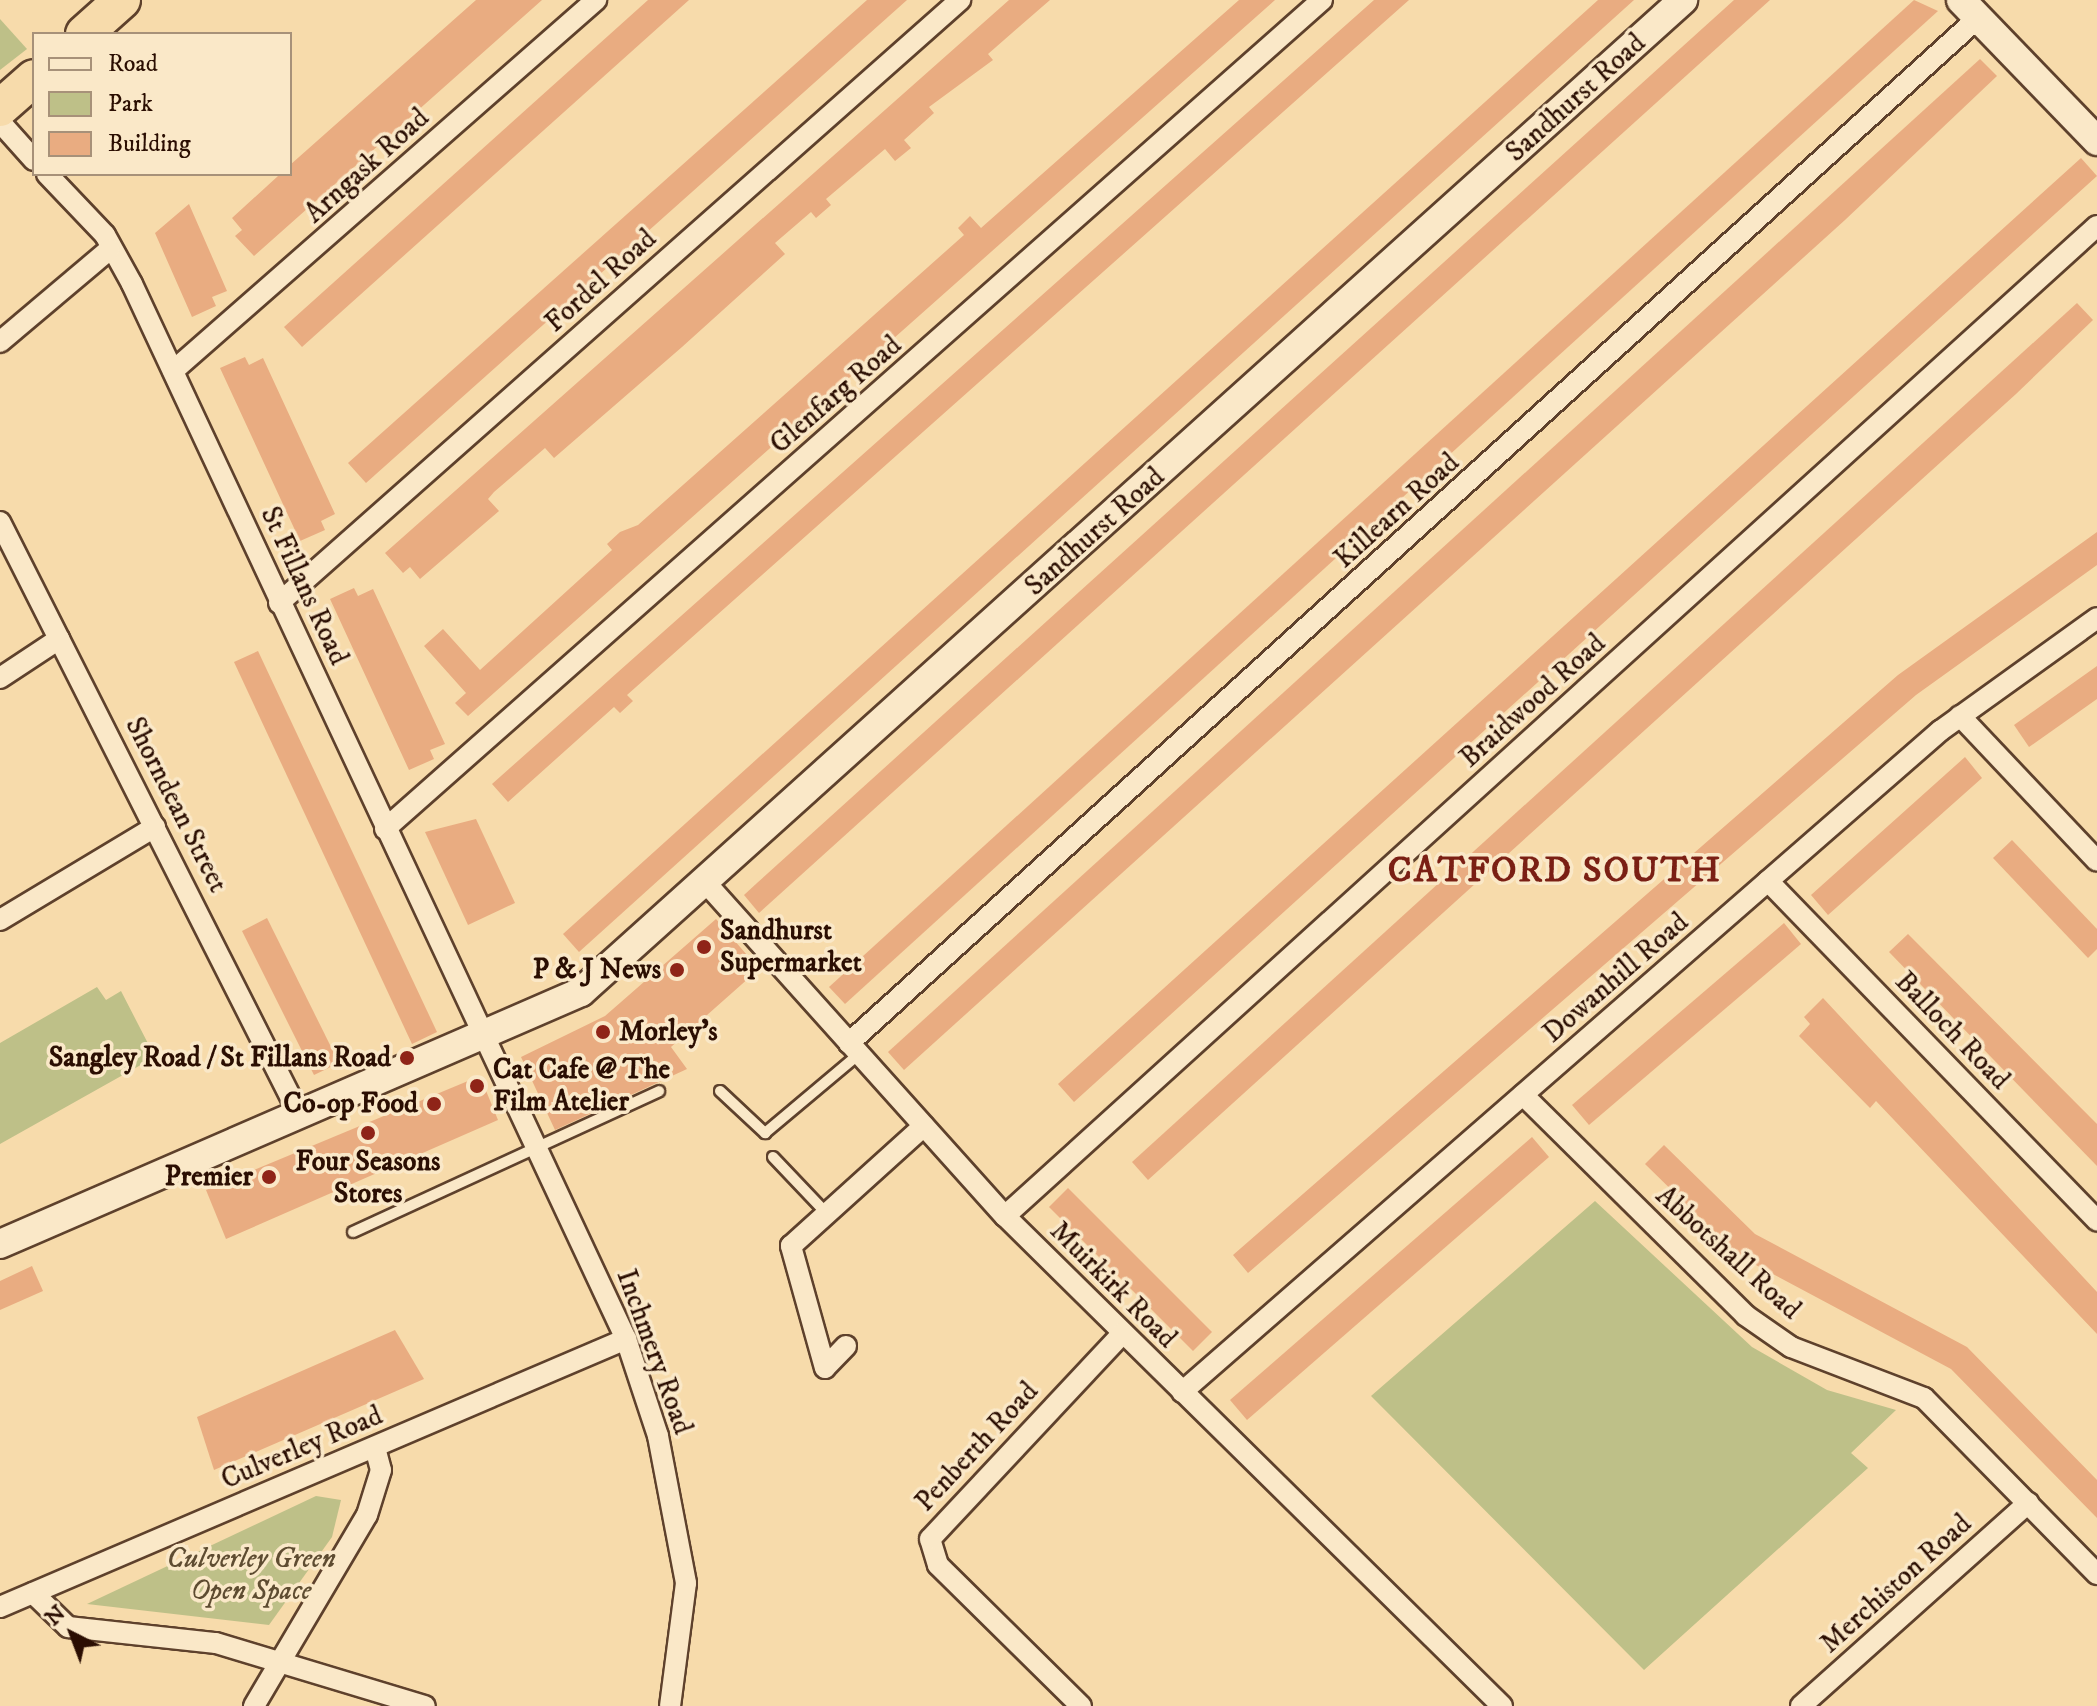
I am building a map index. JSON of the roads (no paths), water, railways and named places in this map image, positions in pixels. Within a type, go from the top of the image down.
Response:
[{"type":"highway","points":[[86,32],[122,0]]},
{"type":"highway","points":[[0,108],[32,80]]},
{"type":"street","name":"Arngask Road","points":[[173,371],[596,0]]},
{"type":"street","name":"Fordel Road","points":[[279,603],[960,0]]},
{"type":"street","name":"Glenfarg Road","points":[[385,829],[1322,0]]},
{"type":"street","name":"Sandhurst Road","points":[[0,1244],[299,1114],[488,1037],[581,992],[706,883],[1683,0]]},
{"type":"street","points":[[1970,9],[2097,141]]},
{"type":"street","name":"Killearn Road","points":[[854,1048],[1970,9]]},
{"type":"street","points":[[0,122],[32,158]]},
{"type":"street","name":"St Fillans Road","points":[[49,176],[105,235],[109,250],[173,371],[385,829],[488,1037]]},
{"type":"street","name":"Braidwood Road","points":[[1005,1216],[2097,226]]},
{"type":"street","points":[[0,342],[109,250]]},
{"type":"street","name":"Shorndean Street","points":[[0,522],[299,1114]]},
{"type":"street","name":"Dowanhill Road","points":[[1182,1392],[1960,716],[2097,618]]},
{"type":"street","points":[[0,678],[59,639]]},
{"type":"street","points":[[1960,716],[2097,861]]},
{"type":"street","points":[[0,920],[155,827]]},
{"type":"street","name":"Balloch Road","points":[[1768,881],[2097,1221]]},
{"type":"street","name":"Muirkirk Road","points":[[706,883],[1005,1216],[1502,1706]]},
{"type":"street","name":"Inchmery Road","points":[[488,1037],[626,1339],[658,1436],[686,1583],[670,1706]]},
{"type":"street","name":"Abbotshall Road","points":[[1523,1095],[1762,1329],[1837,1368],[1924,1398],[2097,1574]]},
{"type":"street","points":[[846,1346],[825,1368],[791,1246],[924,1126]]},
{"type":"street","name":"Penberth Road","points":[[1081,1706],[938,1565],[930,1539],[1123,1333]]},
{"type":"street","name":"Culverley Road","points":[[0,1607],[626,1339]]},
{"type":"street","points":[[254,1706],[367,1515],[381,1470],[375,1447]]},
{"type":"street","name":"Merchiston Road","points":[[1801,1706],[2028,1503]]},
{"type":"street","points":[[33,1593],[68,1627],[216,1643],[281,1660],[425,1706]]},
{"type":"lane","points":[[720,1091],[765,1133],[854,1048]]},
{"type":"lane","points":[[353,1232],[540,1151],[659,1091]]},
{"type":"lane","points":[[773,1157],[827,1214]]},
{"type":"place","name":"Sandhurst Supermarket","points":[[704,947]]},
{"type":"place","name":"P & J News","points":[[677,970]]},
{"type":"place","name":"Morley's","points":[[603,1032]]},
{"type":"place","name":"Sangley Road / St Fillans Road","points":[[407,1058]]},
{"type":"place","name":"Cat Cafe @ The Film Atelier","points":[[477,1086]]},
{"type":"place","name":"Co-op Food","points":[[434,1104]]},
{"type":"place","name":"Four Seasons Stores","points":[[368,1133]]},
{"type":"place","name":"Premier","points":[[269,1177]]},
{"type":"district","name":"CATFORD SOUTH","points":[[1555,871]]},
{"type":"park label","name":"Culverley Green Open Space","points":[[251,1575]]}]
